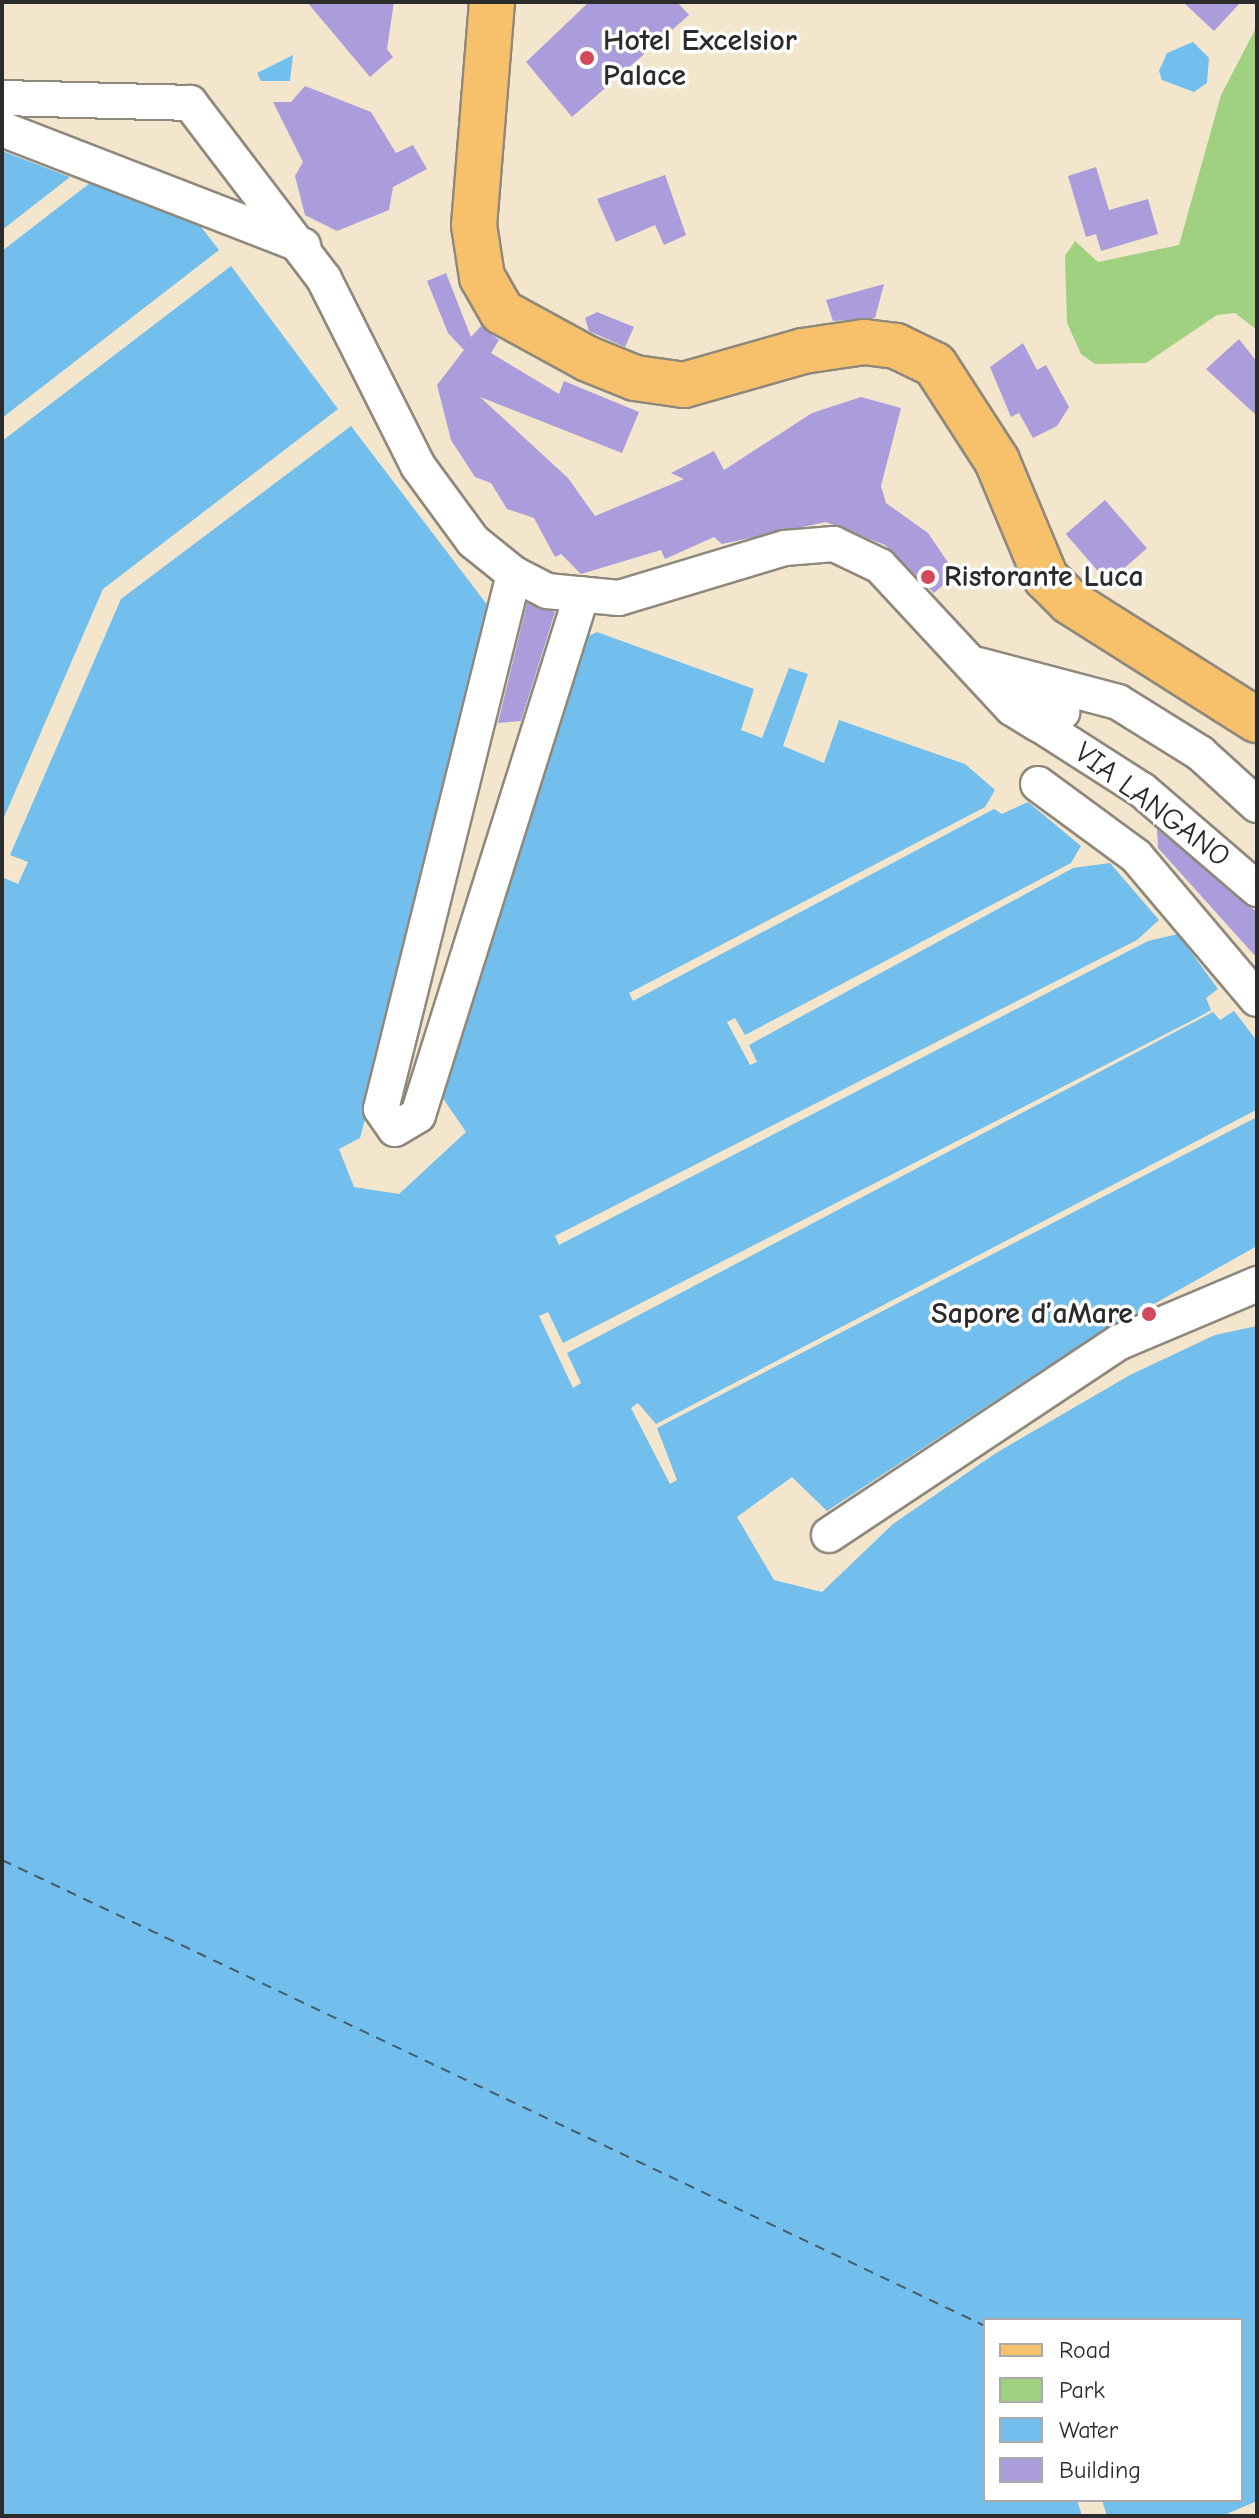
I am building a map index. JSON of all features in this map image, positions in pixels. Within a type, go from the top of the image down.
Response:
[{"type":"main road","points":[[492,2],[474,225],[482,277],[502,312],[588,359],[635,378],[684,385],[829,345],[864,342],[909,352],[935,365],[964,402],[1046,578],[1070,602],[1257,720]]},
{"type":"street","points":[[2,98],[190,103],[303,246],[418,466],[473,541],[514,574],[547,591],[619,598],[785,548],[834,544],[880,566],[978,665],[1051,702]]},
{"type":"street","points":[[2,129],[303,246]]},
{"type":"street","points":[[514,574],[381,1109],[395,1129],[418,1115],[582,594]]},
{"type":"street","name":"VIA LANGANO","points":[[1051,702],[1118,702],[1177,738],[1257,805]]},
{"type":"street","name":"VIA LANGANO","points":[[1051,702],[1257,889]]},
{"type":"street","points":[[1038,784],[1136,856],[1257,999]]},
{"type":"street","points":[[829,1535],[1120,1342],[1257,1284]]},
{"type":"green space","points":[[1257,26],[1257,330],[1235,313],[1217,315],[1146,363],[1095,364],[1081,354],[1067,323],[1065,256],[1075,241],[1098,262],[1179,245],[1221,95]]},
{"type":"water","points":[[1193,42],[1209,58],[1207,83],[1194,92],[1162,80],[1159,71],[1167,53]]},
{"type":"water","points":[[293,55],[290,81],[261,81],[257,73]]},
{"type":"water","points":[[2,151],[70,177],[2,230]]},
{"type":"water","points":[[90,183],[197,222],[219,250],[2,418],[2,251]]},
{"type":"water","points":[[231,266],[338,409],[103,589],[2,822],[2,441]]},
{"type":"water","points":[[351,426],[498,619],[360,1138],[339,1149],[354,1187],[399,1194],[466,1132],[440,1094],[586,637],[597,632],[754,689],[741,730],[762,738],[789,668],[808,674],[783,746],[824,763],[839,720],[965,764],[995,790],[985,807],[629,993],[633,1001],[994,809],[1002,814],[1028,802],[1081,846],[1071,863],[745,1035],[735,1018],[727,1022],[750,1065],[757,1062],[749,1045],[1073,868],[1110,863],[1159,920],[1137,940],[555,1236],[559,1245],[1148,941],[1178,934],[1218,989],[1206,998],[1211,1010],[1197,1018],[563,1343],[548,1312],[539,1316],[573,1388],[581,1383],[567,1353],[1213,1012],[1220,1020],[1234,1011],[1257,1041],[1256,1110],[656,1424],[638,1403],[631,1408],[670,1484],[677,1480],[657,1428],[1257,1117],[1257,1246],[1074,1349],[827,1511],[792,1477],[737,1517],[774,1580],[822,1592],[893,1524],[996,1453],[1130,1375],[1215,1335],[1257,1326],[1257,2501],[1222,2516],[1107,2516],[1103,2502],[1243,2502],[1243,2318],[983,2318],[983,2502],[1078,2502],[1082,2516],[2,2516],[2,877],[18,884],[28,862],[10,855],[121,599]]},
{"type":"building","points":[[307,2],[394,2],[387,49],[393,57],[370,77]]},
{"type":"building","name":"Hotel Excelsior Palace","points":[[589,2],[677,2],[689,15],[572,117],[526,62]]},
{"type":"building","points":[[1183,2],[1241,2],[1214,31]]},
{"type":"building","points":[[305,86],[371,112],[396,153],[413,145],[427,169],[393,187],[389,210],[337,231],[305,215],[295,176],[303,162],[273,102],[291,102]]},
{"type":"building","points":[[1096,167],[1109,210],[1148,199],[1158,234],[1101,251],[1096,234],[1086,237],[1068,176]]},
{"type":"building","points":[[665,175],[686,235],[664,245],[655,225],[616,242],[597,199]]},
{"type":"building","points":[[446,273],[471,337],[481,326],[499,340],[491,353],[559,394],[564,381],[639,412],[622,453],[480,397],[568,478],[595,516],[684,479],[671,473],[714,451],[724,470],[812,413],[861,397],[901,408],[881,486],[886,503],[928,533],[956,574],[934,593],[885,545],[826,522],[722,544],[714,537],[665,559],[661,550],[581,574],[561,554],[555,557],[534,518],[507,509],[491,483],[475,477],[451,440],[437,385],[464,350],[448,333],[427,281]]},
{"type":"building","points":[[884,284],[875,318],[833,321],[826,300]]},
{"type":"building","points":[[597,312],[634,327],[625,347],[589,331],[585,318]]},
{"type":"building","points":[[1239,339],[1257,362],[1257,416],[1206,369]]},
{"type":"building","points":[[1023,343],[1037,370],[1046,365],[1069,407],[1057,426],[1033,438],[1019,413],[1011,417],[990,367]]},
{"type":"building","points":[[1105,500],[1147,548],[1108,582],[1066,534]]},
{"type":"building","points":[[527,603],[555,612],[521,721],[498,723]]},
{"type":"building","points":[[1157,829],[1257,912],[1257,958],[1158,848]]},
{"type":"ferry route","points":[[2,1860],[983,2325]]},
{"type":"place","name":"Hotel Excelsior Palace","points":[[587,58]]},
{"type":"place","name":"Ristorante Luca","points":[[928,577]]},
{"type":"place","name":"Sapore d’aMare","points":[[1149,1314]]}]
